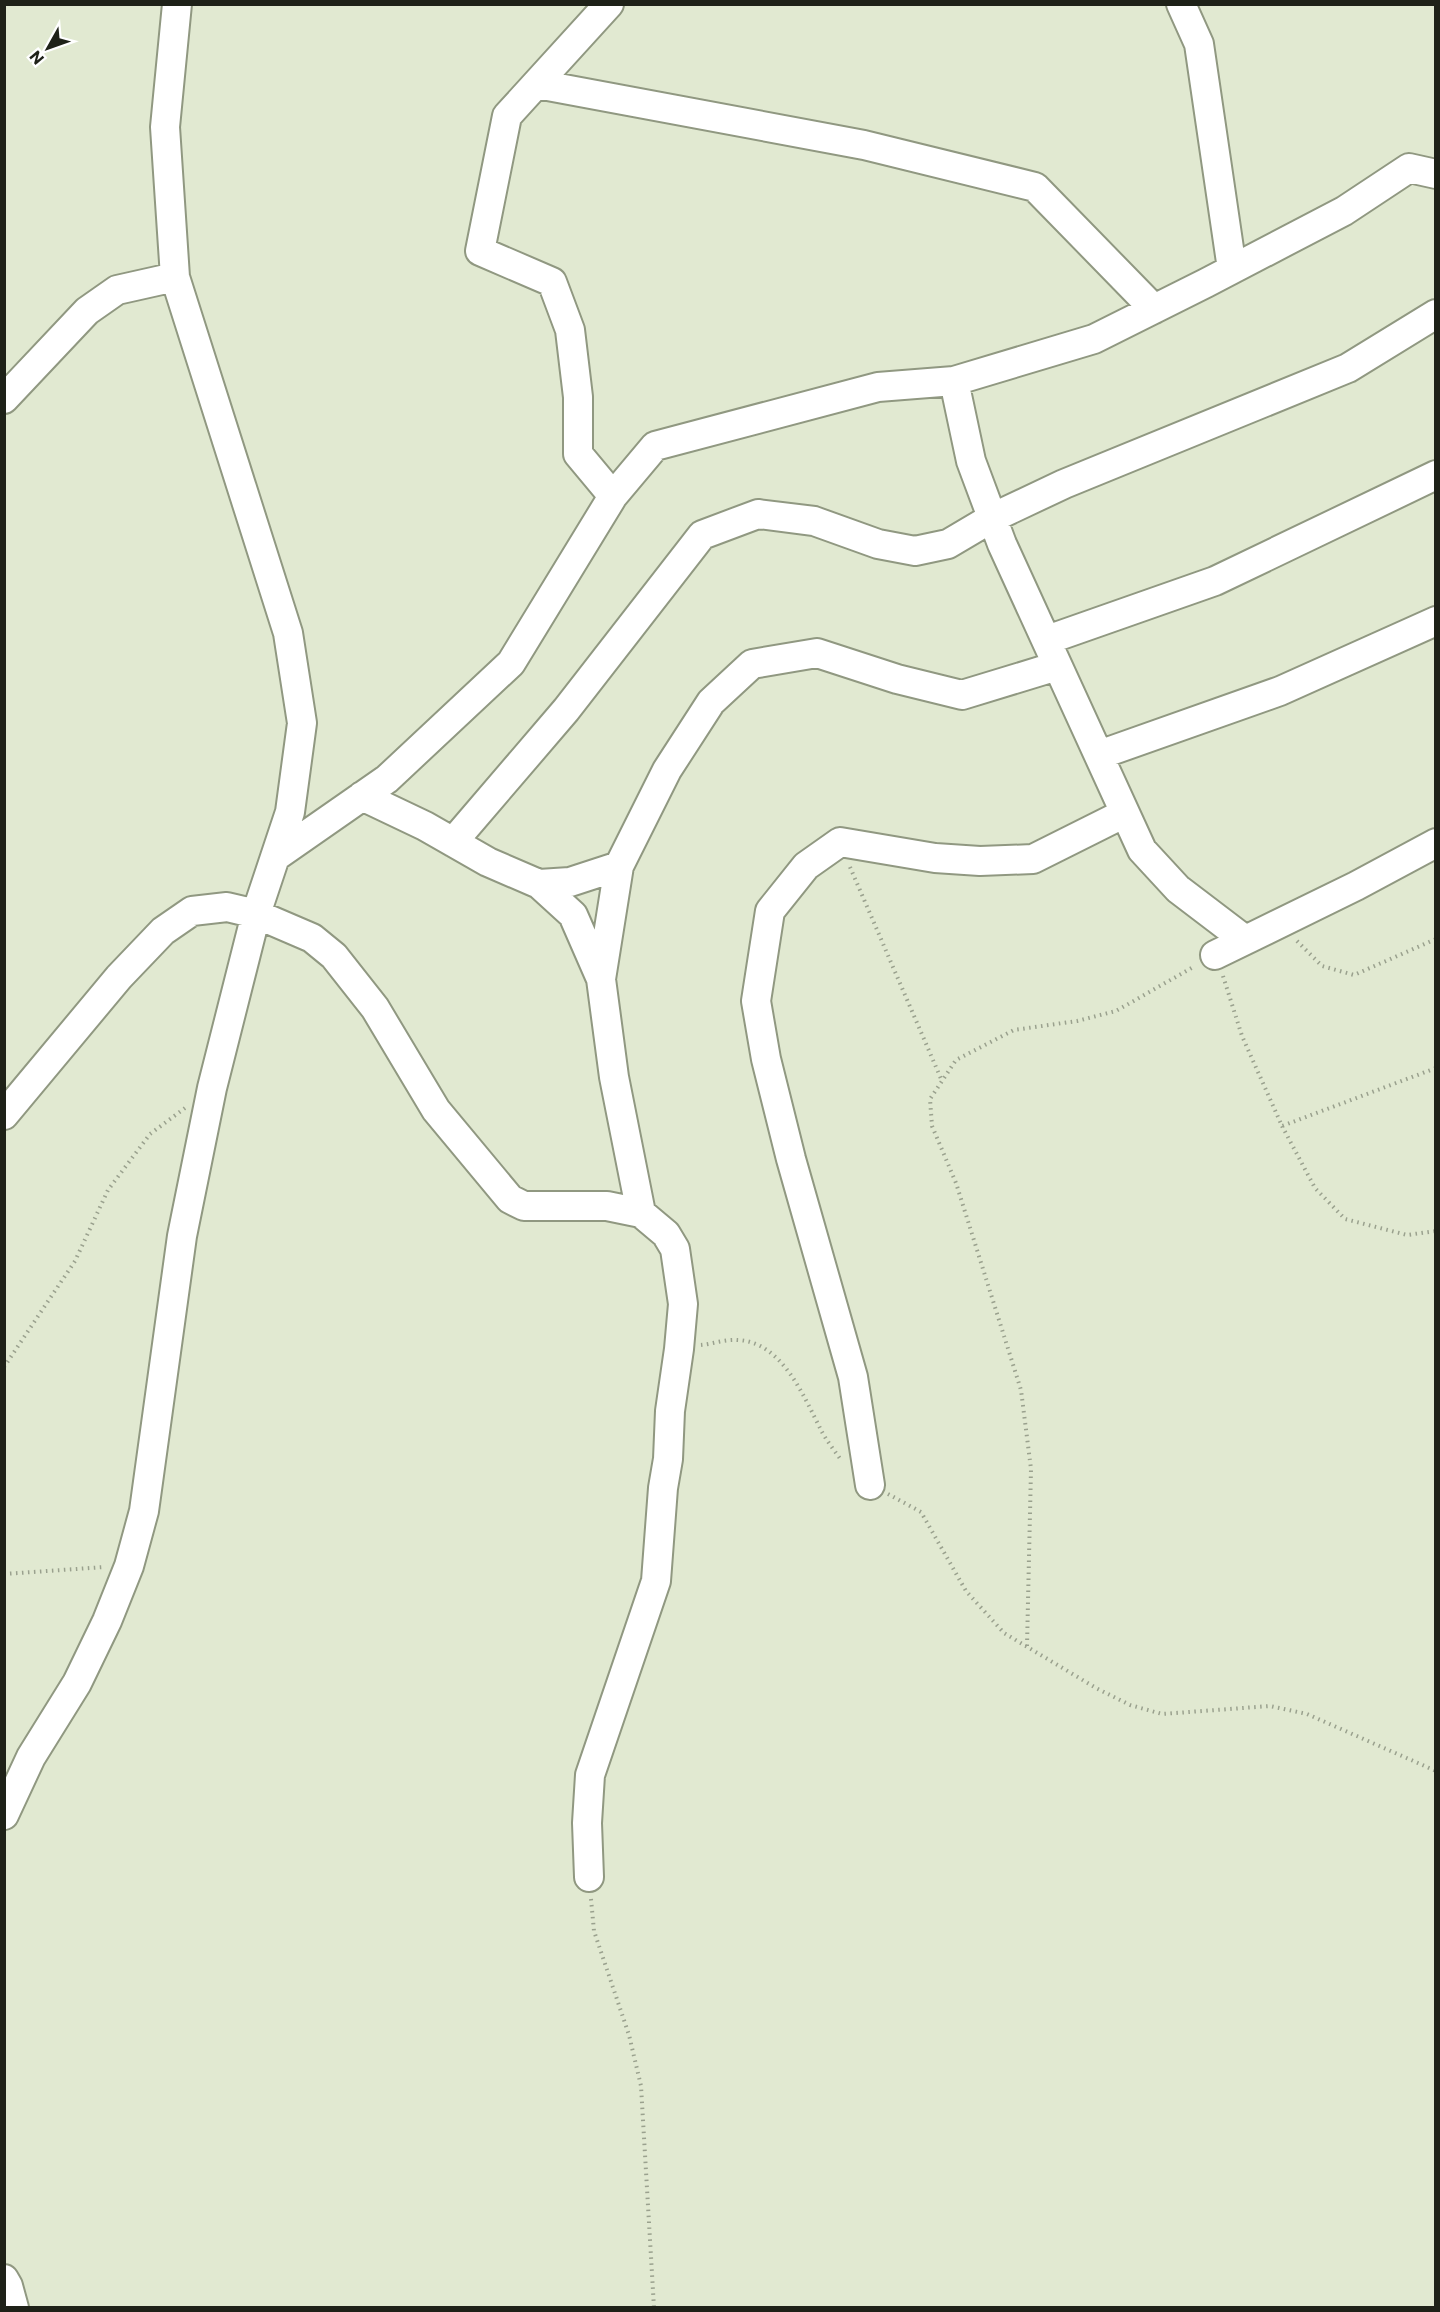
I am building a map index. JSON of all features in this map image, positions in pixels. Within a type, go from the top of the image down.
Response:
[{"type":"street","points":[[4,1815],[31,1757],[77,1683],[107,1621],[129,1566],[144,1511],[182,1236],[212,1088],[256,914],[290,812],[302,723],[288,633],[175,277],[165,127],[177,4]]},
{"type":"street","points":[[609,4],[507,116],[480,250],[552,282],[570,330],[578,397],[578,454],[613,496]]},
{"type":"street","points":[[1181,4],[1199,44],[1232,269]]},
{"type":"street","points":[[537,84],[864,145],[1035,187],[1154,309]]},
{"type":"street","points":[[275,857],[387,779],[511,663],[613,496],[655,446],[878,387],[954,381],[1094,339],[1344,211],[1409,168],[1436,174]]},
{"type":"street","points":[[4,399],[87,312],[117,290],[175,277]]},
{"type":"street","points":[[453,842],[566,710],[702,535],[758,514],[814,521],[878,544],[915,551],[948,544],[992,518],[1064,484],[1347,368],[1436,314]]},
{"type":"street","points":[[954,381],[971,461],[1002,544],[1142,850],[1179,889],[1245,940]]},
{"type":"street","points":[[601,979],[619,866],[667,770],[711,702],[752,664],[817,653],[897,679],[962,695],[1215,581],[1436,475]]},
{"type":"street","points":[[1099,755],[1280,691],[1436,621]]},
{"type":"street","points":[[362,796],[425,826],[488,862],[539,884],[573,915],[601,979],[614,1077],[640,1213]]},
{"type":"street","points":[[870,1485],[853,1377],[791,1159],[766,1059],[756,1001],[770,911],[806,866],[840,842],[935,858],[980,861],[1033,859],[1125,813]]},
{"type":"street","points":[[1215,955],[1356,886],[1436,843]]},
{"type":"street","points":[[539,884],[570,882],[619,866]]},
{"type":"street","points":[[4,1115],[119,977],[163,931],[192,911],[227,907],[256,914],[312,938],[334,956],[375,1008],[436,1110],[510,1199],[524,1206],[607,1206],[640,1213],[666,1234],[675,1249],[683,1304],[680,1348],[670,1411],[668,1459],[663,1488],[656,1581],[590,1775],[587,1823],[589,1877]]},
{"type":"street","points":[[4,2279],[14,2307]]},
{"type":"path","points":[[840,842],[942,1081]]},
{"type":"path","points":[[1279,924],[1322,966],[1354,975],[1436,939]]},
{"type":"path","points":[[1027,1646],[1031,1469],[1021,1390],[960,1193],[932,1126],[930,1099],[956,1060],[1014,1030],[1077,1021],[1116,1011],[1215,955],[1242,1036],[1282,1126],[1315,1188],[1345,1219],[1407,1235],[1436,1231]]},
{"type":"path","points":[[1282,1126],[1436,1068]]},
{"type":"path","points":[[4,1367],[75,1261],[108,1191],[150,1134],[212,1088]]},
{"type":"path","points":[[680,1348],[738,1340],[761,1347],[782,1363],[801,1389],[822,1432],[841,1461],[870,1485],[921,1512],[966,1591],[1004,1633],[1096,1688],[1130,1705],[1162,1714],[1270,1706],[1306,1714],[1436,1771]]},
{"type":"path","points":[[4,1574],[129,1566]]},
{"type":"path","points":[[589,1877],[594,1931],[628,2035],[640,2086],[654,2307]]}]
